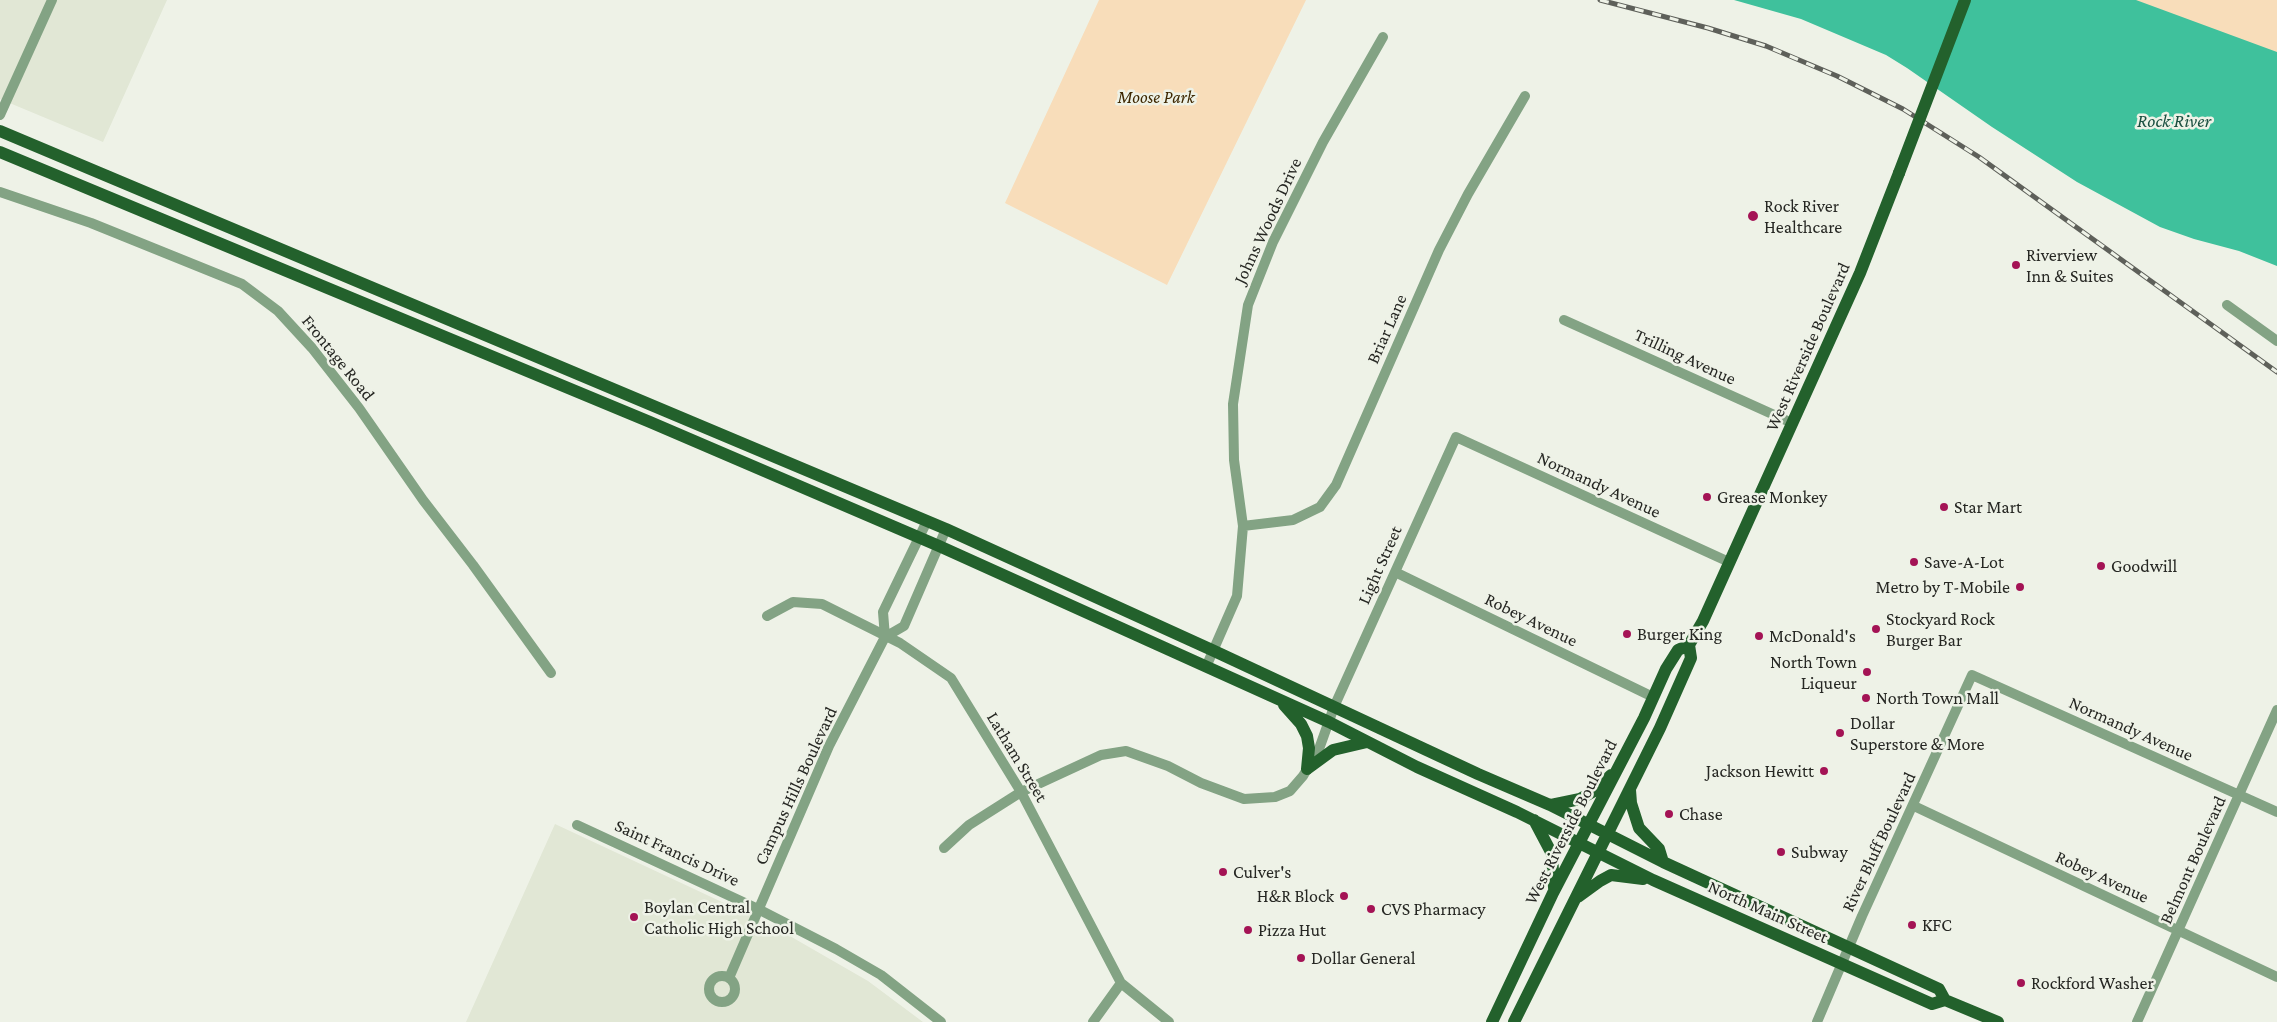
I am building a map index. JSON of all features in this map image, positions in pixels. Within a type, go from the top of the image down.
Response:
[{"type":"main road","name":"West Riverside Boulevard","points":[[1492,1022],[1553,893],[1619,768],[1678,650],[1688,645],[1703,621],[1860,273],[1965,0]]},
{"type":"main road","name":"North Main Street","points":[[0,131],[946,529],[1550,806],[1663,862],[1938,989],[1945,1000],[1998,1022]]},
{"type":"main road","name":"North Main Street","points":[[0,152],[632,414],[939,546],[1329,722],[1417,767],[1534,820],[1652,880],[1932,1004],[1945,1000]]},
{"type":"main road","name":"West Riverside Boulevard","points":[[1514,1022],[1630,790],[1683,677],[1690,658],[1688,645]]},
{"type":"main road","points":[[1278,700],[1301,724],[1309,748],[1307,769]]},
{"type":"main road","points":[[1307,769],[1334,750],[1350,744],[1367,742]]},
{"type":"main road","points":[[1550,806],[1580,799],[1594,791],[1619,768]]},
{"type":"main road","points":[[1630,790],[1631,803],[1639,828],[1659,849],[1663,862]]},
{"type":"main road","points":[[1534,820],[1552,854],[1554,865],[1553,893]]},
{"type":"main road","points":[[1574,901],[1611,875],[1652,880]]},
{"type":"street","points":[[0,115],[52,0]]},
{"type":"street","name":"Johns Woods Drive","points":[[1206,667],[1237,596],[1243,526],[1234,460],[1233,404],[1248,305],[1273,242],[1319,150],[1383,38]]},
{"type":"street","name":"Briar Lane","points":[[1243,526],[1293,520],[1320,507],[1336,485],[1439,250],[1468,194],[1525,96]]},
{"type":"street","name":"Frontage Road","points":[[0,192],[91,223],[242,284],[278,311],[312,348],[359,408],[423,500],[473,565],[551,673]]},
{"type":"street","points":[[2227,305],[2277,341]]},
{"type":"street","name":"Trilling Avenue","points":[[1564,320],[1792,423]]},
{"type":"street","name":"Normandy Avenue","points":[[1456,437],[1729,562]]},
{"type":"street","name":"Light Street","points":[[944,848],[969,826],[1021,792],[1101,755],[1126,751],[1168,766],[1201,783],[1244,799],[1275,797],[1290,791],[1319,749],[1334,707],[1456,437]]},
{"type":"street","points":[[885,637],[883,612],[927,522]]},
{"type":"street","name":"Campus Hills Boulevard","points":[[729,978],[829,746],[885,637],[904,626],[946,529]]},
{"type":"street","name":"Robey Avenue","points":[[1394,572],[1654,697]]},
{"type":"street","name":"Latham Street","points":[[767,616],[793,602],[822,604],[900,643],[951,678],[1021,792],[1121,983],[1169,1022]]},
{"type":"street","name":"Normandy Avenue","points":[[1972,675],[2277,812]]},
{"type":"street","name":"River Bluff Boulevard","points":[[1817,1022],[1862,916],[1914,806],[1972,675]]},
{"type":"street","name":"Belmont Boulevard","points":[[2137,1022],[2277,710]]},
{"type":"street","name":"Robey Avenue","points":[[1914,806],[2277,976]]},
{"type":"street","name":"Saint Francis Drive","points":[[577,824],[758,909],[836,949],[881,975],[940,1022]]},
{"type":"street","points":[[1092,1022],[1121,983]]},
{"type":"shaded area","points":[[0,0],[167,0],[103,142],[0,99]]},
{"type":"shaded area","name":"Boylan Central Catholic High School","points":[[555,824],[769,924],[868,981],[923,1022],[466,1022]]},
{"type":"green space","name":"Moose Park","points":[[1099,0],[1306,0],[1167,285],[1005,203]]},
{"type":"green space","points":[[2126,0],[2277,0],[2277,56]]},
{"type":"water","name":"Rock River","points":[[1734,0],[2136,0],[2277,52],[2277,266],[2239,251],[2194,239],[2160,227],[2077,182],[1886,55],[1801,19]]},
{"type":"railway","points":[[1600,0],[1708,28],[1766,46],[1837,76],[1903,109],[1979,157],[2277,372]]},
{"type":"place","name":"Rock River Healthcare","points":[[1753,216]]},
{"type":"place","name":"Riverview Inn & Suites","points":[[2016,265]]},
{"type":"place","name":"Grease Monkey","points":[[1707,497]]},
{"type":"place","name":"Star Mart","points":[[1944,507]]},
{"type":"place","name":"Save-A-Lot","points":[[1914,562]]},
{"type":"place","name":"Goodwill","points":[[2101,566]]},
{"type":"place","name":"Metro by T-Mobile","points":[[2020,587]]},
{"type":"place","name":"Stockyard Rock Burger Bar","points":[[1876,629]]},
{"type":"place","name":"Burger King","points":[[1627,634]]},
{"type":"place","name":"McDonald's","points":[[1759,636]]},
{"type":"place","name":"North Town Liqueur","points":[[1867,672]]},
{"type":"place","name":"North Town Mall","points":[[1866,698]]},
{"type":"place","name":"Dollar Superstore & More","points":[[1840,733]]},
{"type":"place","name":"Jackson Hewitt","points":[[1824,771]]},
{"type":"place","name":"Chase","points":[[1669,814]]},
{"type":"place","name":"Subway","points":[[1781,852]]},
{"type":"place","name":"Culver's","points":[[1223,872]]},
{"type":"place","name":"H&R Block","points":[[1344,896]]},
{"type":"place","name":"CVS Pharmacy","points":[[1371,909]]},
{"type":"place","name":"Boylan Central Catholic High School","points":[[634,917]]},
{"type":"place","name":"KFC","points":[[1912,925]]},
{"type":"place","name":"Pizza Hut","points":[[1248,930]]},
{"type":"place","name":"Dollar General","points":[[1301,958]]},
{"type":"place","name":"Rockford Washer","points":[[2021,983]]}]
